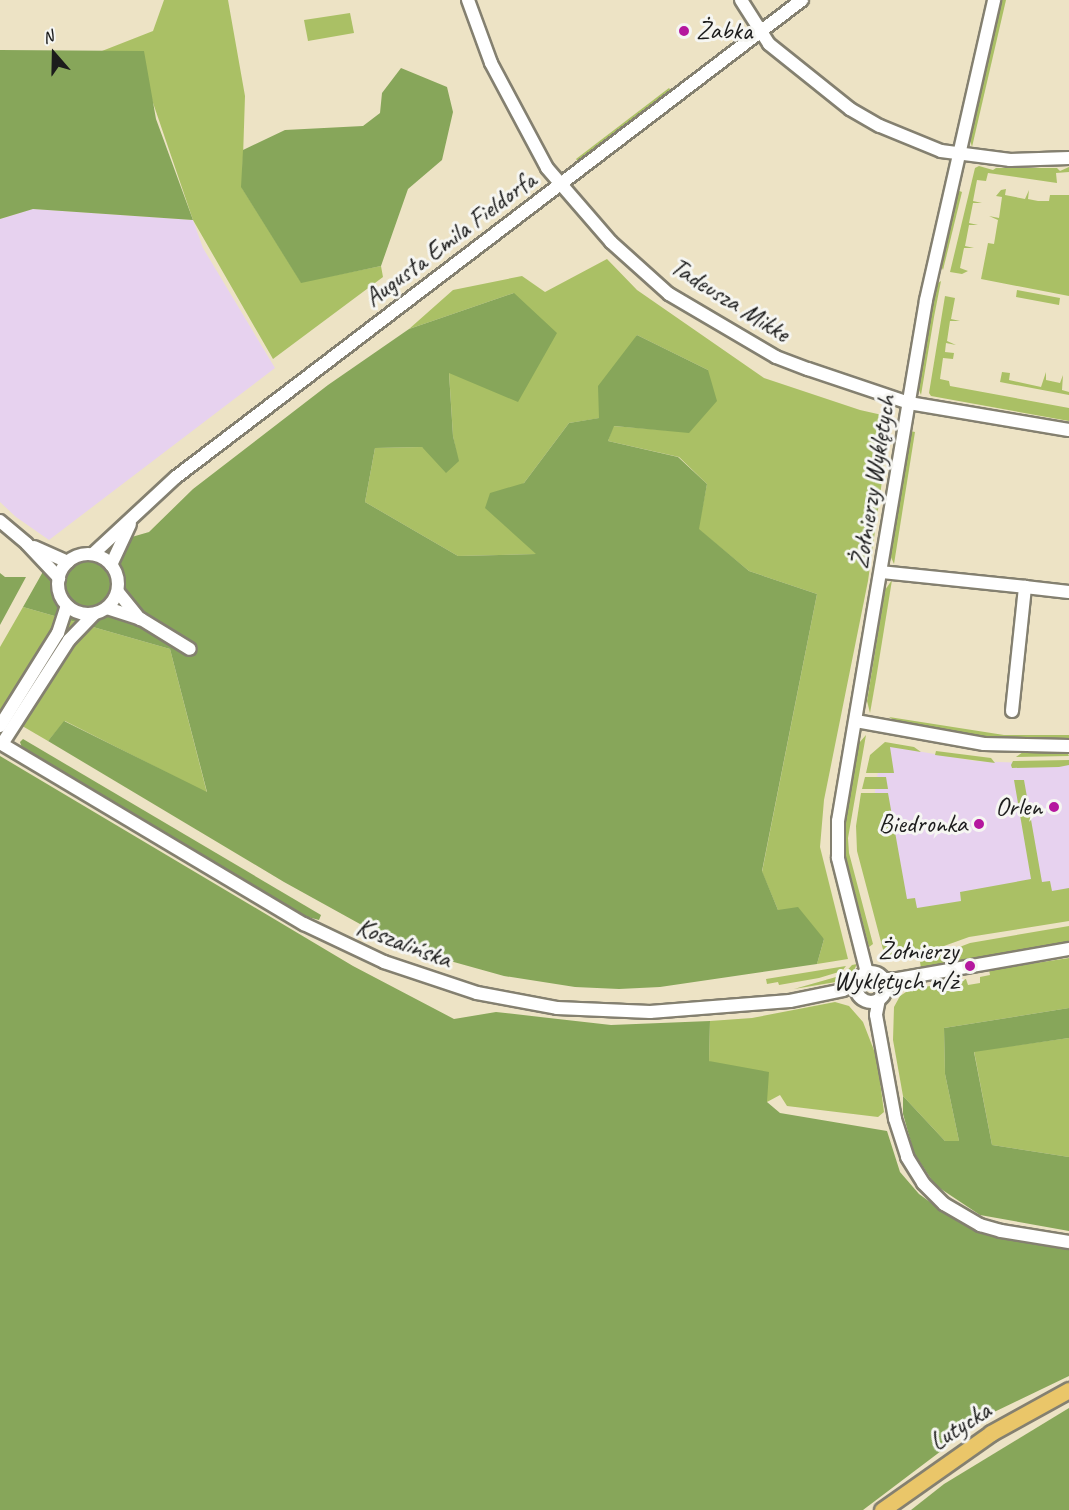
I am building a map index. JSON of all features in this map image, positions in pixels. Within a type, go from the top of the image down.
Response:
[{"type":"main road","name":"Lutycka","points":[[882,1510],[991,1433],[1069,1390]]},
{"type":"street","name":"Tadeusza Mikke","points":[[468,0],[495,71],[547,168],[611,242],[669,294],[776,357],[909,403],[1069,430]]},
{"type":"street","points":[[741,0],[769,44],[850,109],[922,144],[960,154],[1010,160],[1069,158]]},
{"type":"street","name":"Augusta Emila Fieldorfa","points":[[93,554],[176,477],[802,0]]},
{"type":"street","name":"Żołnierzy Wyklętych","points":[[867,973],[838,858],[836,839],[926,300],[994,0]]},
{"type":"street","name":"Augusta Emila Fieldorfa","points":[[111,565],[132,520]]},
{"type":"street","points":[[0,521],[27,544],[59,578]]},
{"type":"street","points":[[27,544],[68,562]]},
{"type":"street","points":[[1,744],[69,640],[94,614],[107,608],[118,592],[118,577],[111,565],[93,554],[68,562],[59,578],[58,587],[67,605],[84,614],[94,614]]},
{"type":"street","points":[[881,572],[1069,592]]},
{"type":"street","points":[[1012,711],[1025,587]]},
{"type":"street","points":[[118,592],[141,620]]},
{"type":"street","points":[[0,726],[58,633],[67,605]]},
{"type":"street","points":[[107,608],[141,620],[190,649]]},
{"type":"street","points":[[856,721],[984,744],[1069,746]]},
{"type":"street","name":"Koszalińska","points":[[1,744],[304,924],[384,962],[444,984],[533,1005],[613,1012],[733,1007],[790,1001],[857,987]]},
{"type":"street","points":[[873,1000],[884,982],[1069,949]]},
{"type":"street","points":[[884,982],[876,973],[867,973],[857,987],[873,1000],[899,1136],[923,1183],[944,1204],[980,1225],[1001,1231],[1069,1242]]},
{"type":"shaded area","points":[[33,209],[193,220],[203,248],[275,368],[49,540],[16,517],[0,502],[0,219]]},
{"type":"shaded area","points":[[882,745],[975,761],[1069,765],[1069,890],[908,917],[873,805]]},
{"type":"green space","points":[[164,0],[228,0],[245,96],[242,188],[301,282],[381,266],[383,277],[273,359],[193,220],[151,97],[102,51],[153,31]]},
{"type":"green space","points":[[1000,0],[1006,0],[972,147],[969,136]]},
{"type":"green space","points":[[350,13],[354,33],[308,41],[304,20]]},
{"type":"green space","points":[[0,50],[144,51],[156,119],[193,220],[33,209],[0,219]]},
{"type":"green space","points":[[401,68],[447,87],[453,112],[442,160],[408,189],[381,266],[301,283],[241,187],[243,150],[285,130],[363,126],[380,113],[382,93]]},
{"type":"green space","points":[[669,88],[672,92],[579,163],[576,159]]},
{"type":"green space","points":[[979,166],[993,170],[996,168],[1057,168],[1060,171],[1069,167],[1069,172],[1056,173],[1057,183],[988,173],[986,181],[977,180],[973,201],[982,203],[973,203],[969,223],[978,225],[969,225],[965,246],[974,248],[964,248],[960,268],[968,271],[962,274],[950,272],[975,168]]},
{"type":"green space","points":[[1006,189],[1005,195],[1025,199],[1029,190],[1028,199],[1038,201],[1049,201],[1050,195],[1069,195],[1069,296],[981,279],[988,243],[994,244],[998,220],[989,216],[999,218],[1002,197],[996,196],[1001,190]]},
{"type":"green space","points":[[957,190],[962,192],[943,270],[940,264]]},
{"type":"green space","points":[[607,259],[637,290],[764,378],[860,410],[891,417],[868,581],[824,800],[820,847],[848,959],[817,964],[824,939],[778,910],[762,872],[817,594],[749,571],[698,529],[707,484],[679,457],[608,441],[613,426],[689,432],[708,370],[637,335],[600,418],[569,423],[524,483],[486,508],[537,554],[458,556],[365,502],[375,448],[422,447],[458,461],[453,436],[449,372],[514,293],[409,329],[453,290],[522,276],[545,292]]},
{"type":"green space","points":[[941,281],[921,395],[917,385],[929,312],[935,285]]},
{"type":"green space","points":[[1017,290],[1060,298],[1059,305],[1016,297]]},
{"type":"green space","points":[[514,293],[557,333],[518,402],[449,373],[453,436],[459,461],[446,473],[422,447],[375,448],[365,502],[458,556],[536,554],[485,508],[490,493],[524,483],[569,423],[599,418],[598,386],[637,335],[708,370],[717,401],[689,433],[614,426],[608,441],[678,457],[707,484],[699,529],[749,571],[817,594],[762,871],[778,910],[798,907],[824,939],[817,964],[660,987],[619,989],[575,987],[504,976],[443,959],[369,929],[284,882],[48,741],[64,721],[207,792],[170,649],[23,607],[49,561],[149,532],[193,489],[328,385],[409,329]]},
{"type":"green space","points":[[945,296],[955,298],[951,319],[960,321],[950,321],[947,341],[956,345],[946,343],[945,352],[954,353],[953,359],[943,358],[940,379],[949,381],[950,386],[1069,408],[1069,421],[931,396],[929,393]]},
{"type":"green space","points":[[1002,372],[1010,373],[1009,380],[1041,387],[1046,372],[1046,380],[1060,383],[1063,375],[1062,390],[1069,392],[1069,395],[1000,382]]},
{"type":"green space","points":[[910,431],[915,432],[894,564],[890,555]]},
{"type":"green space","points":[[0,573],[5,577],[26,577],[0,625]]},
{"type":"green space","points":[[892,580],[870,713],[867,701],[885,590]]},
{"type":"green space","points":[[23,607],[170,649],[207,793],[65,721],[48,741],[0,713],[0,647]]},
{"type":"green space","points":[[889,717],[1004,735],[1069,735],[1069,741],[1036,742],[979,738],[900,724]]},
{"type":"green space","points":[[866,735],[848,838],[849,853],[873,944],[869,947],[843,846],[847,802],[859,743]]},
{"type":"green space","points":[[23,739],[321,915],[319,920],[304,916],[241,881],[22,748],[20,742]]},
{"type":"green space","points":[[885,742],[914,747],[921,752],[890,747],[894,773],[866,773],[870,755]]},
{"type":"green space","points":[[936,751],[991,758],[995,763],[935,755]]},
{"type":"green space","points":[[1023,752],[1067,752],[1069,756],[1016,757]]},
{"type":"green space","points":[[0,756],[353,966],[454,1019],[496,1012],[611,1025],[710,1021],[709,1061],[769,1072],[767,1102],[780,1113],[887,1131],[900,1172],[919,1194],[952,1218],[992,1235],[1069,1248],[1069,1376],[990,1414],[863,1510],[0,1510]]},
{"type":"green space","points":[[1069,760],[1069,765],[1059,767],[1012,768],[1011,765],[1013,761]]},
{"type":"green space","points":[[865,777],[886,777],[888,789],[862,789]]},
{"type":"green space","points":[[1014,780],[1024,780],[1042,882],[1050,881],[1052,891],[1069,888],[1069,921],[969,937],[919,955],[894,959],[885,957],[857,851],[856,826],[861,793],[888,793],[907,899],[915,898],[917,908],[961,901],[960,892],[1031,879]]},
{"type":"green space","points":[[1069,926],[1069,943],[921,968],[920,962],[970,943]]},
{"type":"green space","points":[[1069,958],[1069,1008],[944,1028],[945,1074],[959,1141],[945,1141],[903,1096],[893,1040],[894,1007],[900,996],[909,990],[966,979],[968,985],[980,983],[980,977],[990,975],[989,970]]},
{"type":"green space","points":[[857,964],[852,974],[842,981],[794,989],[843,975],[852,965]]},
{"type":"green space","points":[[846,966],[842,971],[819,978],[779,985],[778,982],[767,984],[766,979]]},
{"type":"green space","points":[[835,1002],[849,1006],[863,1022],[877,1058],[884,1112],[878,1117],[787,1106],[780,1095],[767,1102],[709,1061],[710,1021],[752,1018]]},
{"type":"green space","points":[[1069,1008],[1069,1038],[974,1052],[992,1145],[1069,1157],[1069,1231],[980,1215],[935,1185],[914,1153],[903,1114],[903,1096],[945,1141],[959,1141],[945,1074],[944,1028]]},
{"type":"green space","points":[[1069,1038],[1069,1157],[992,1145],[974,1051]]},
{"type":"green space","points":[[1069,1408],[1069,1510],[911,1510],[944,1484]]},
{"type":"place","name":"Żabka","points":[[684,31]]},
{"type":"place","name":"Orlen","points":[[1054,807]]},
{"type":"place","name":"Biedronka","points":[[979,824]]},
{"type":"place","name":"Żołnierzy Wyklętych n/ż","points":[[970,966]]}]
